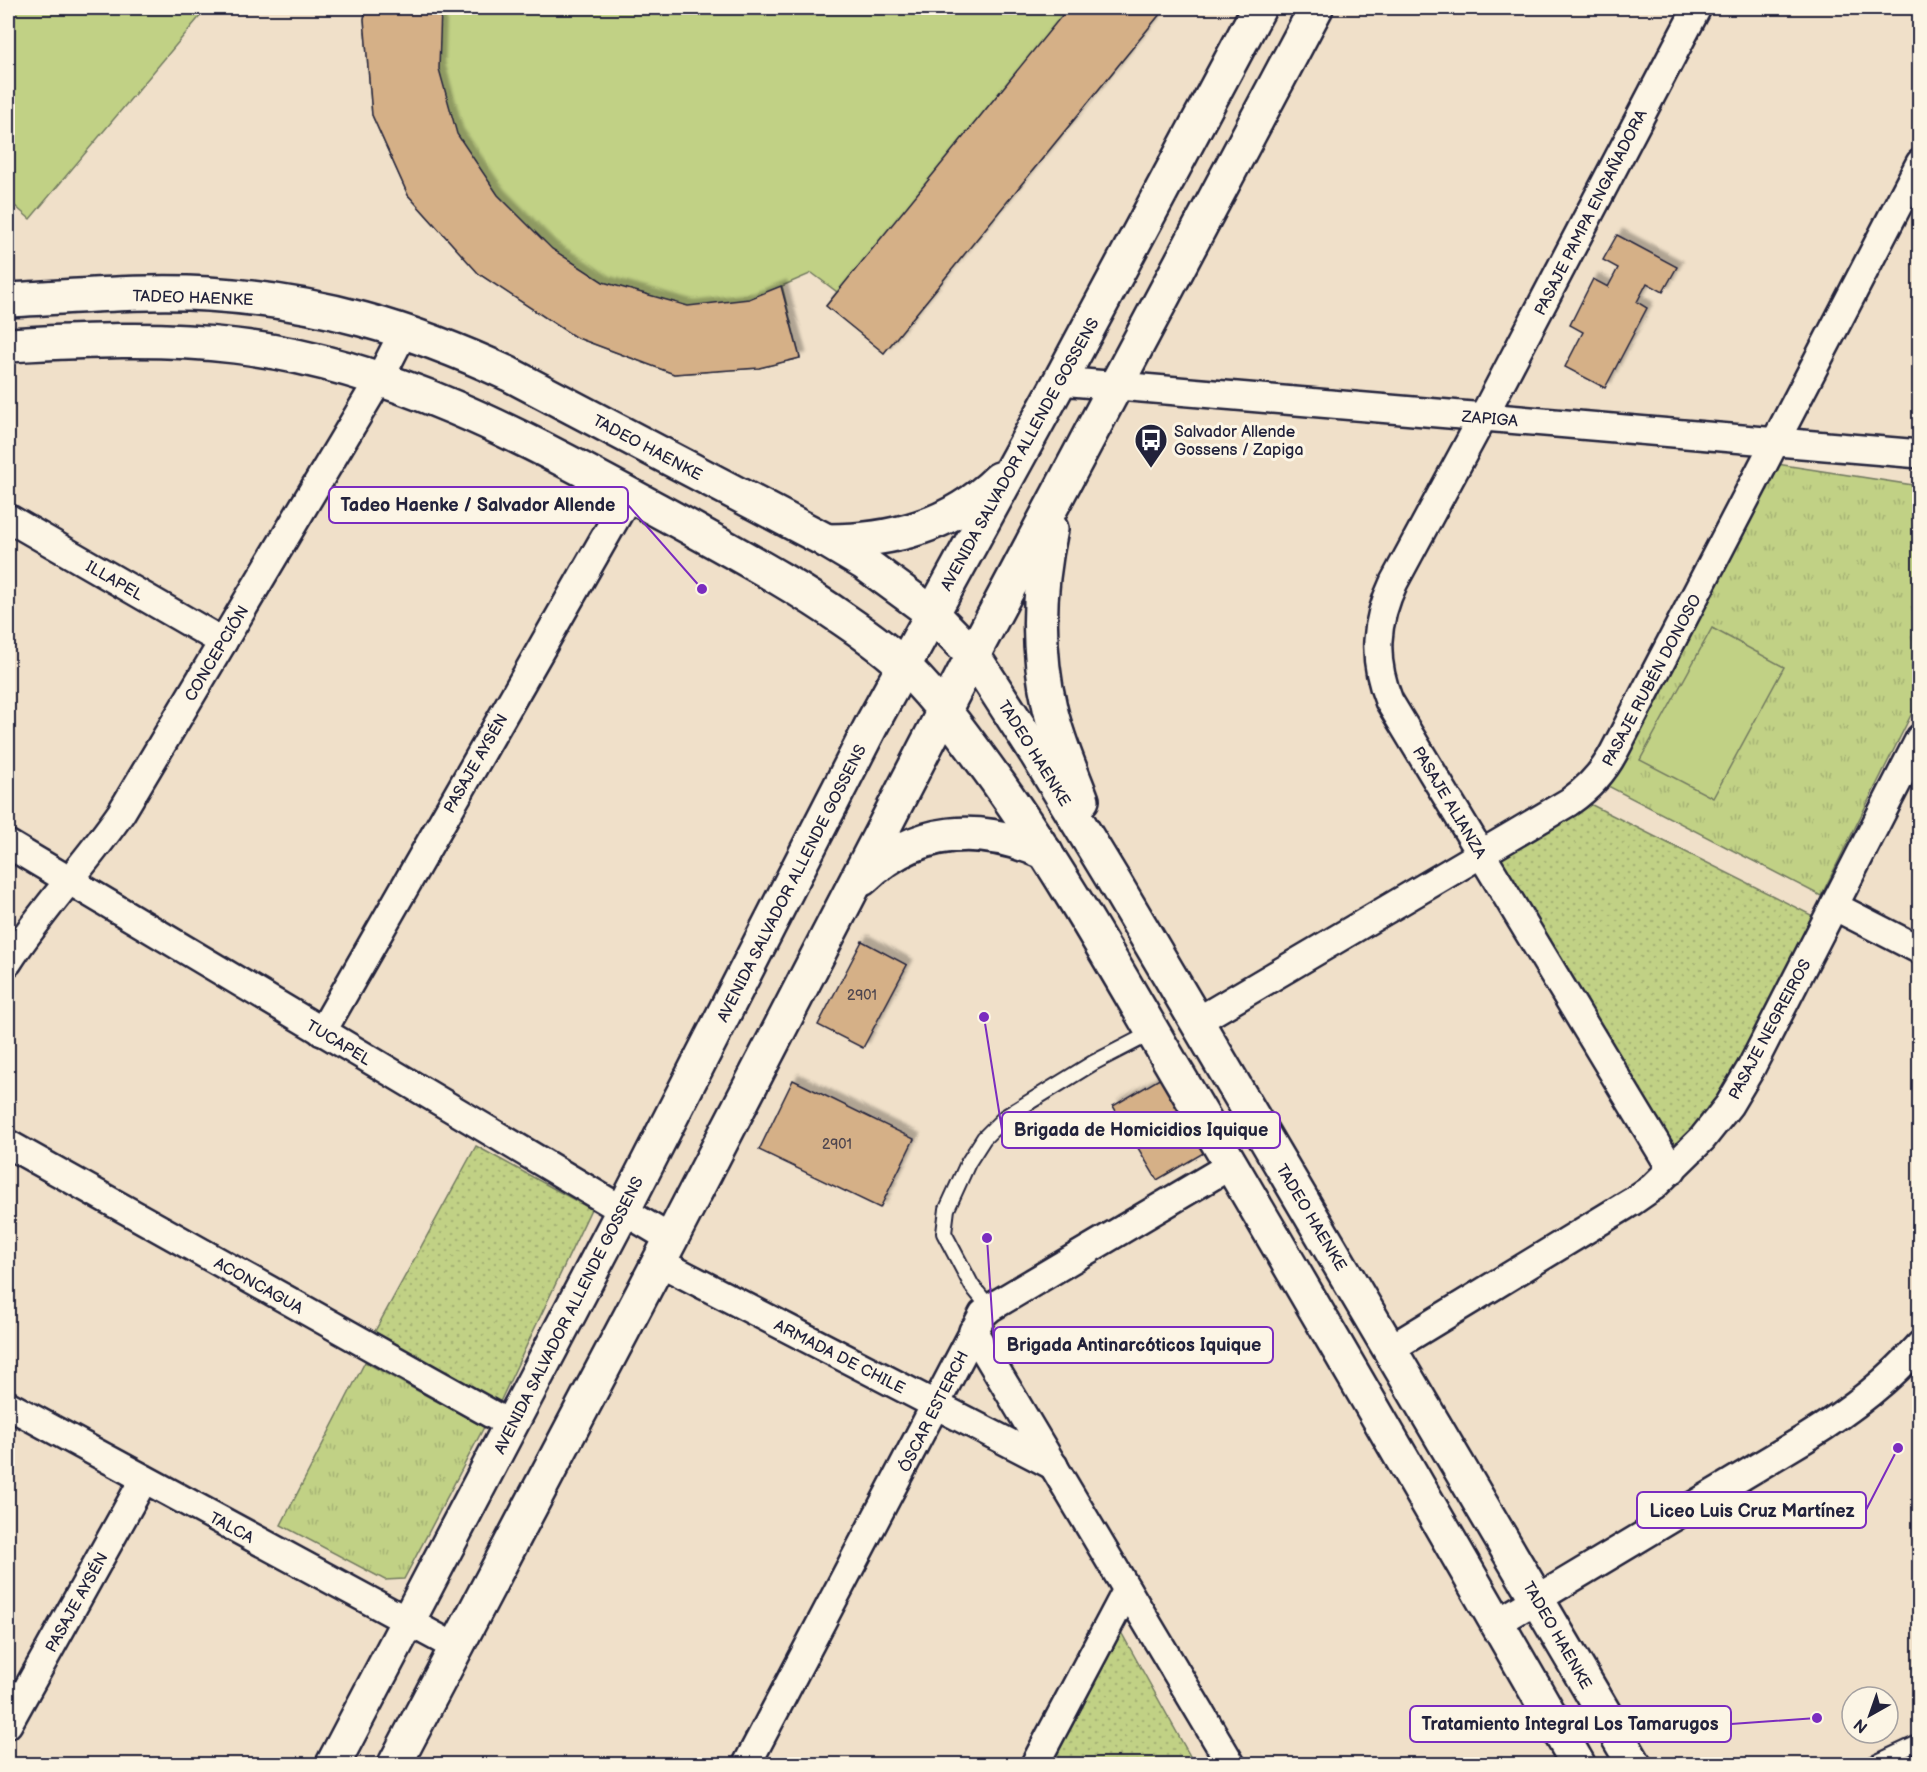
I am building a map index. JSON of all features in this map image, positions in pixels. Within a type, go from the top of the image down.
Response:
[{"type":"main road","name":"AVENIDA SALVADOR ALLENDE GOSSENS","points":[[333,1764],[623,1211],[904,666],[1060,381],[1259,8]]},
{"type":"main road","points":[[395,1764],[665,1251],[973,655],[1316,8]]},
{"type":"main road","name":"TADEO HAENKE","points":[[8,300],[206,294],[302,305],[350,315],[404,331],[457,350],[509,374],[827,541],[882,575],[932,613],[973,655],[1036,753],[1634,1764]]},
{"type":"main road","points":[[8,345],[118,340],[179,341],[240,346],[285,354],[380,378],[479,417],[792,585],[853,626],[904,666],[976,752],[1046,853],[1231,1165],[1578,1764]]},
{"type":"main road","points":[[827,541],[857,541],[916,530],[968,504],[991,487],[1011,467]]},
{"type":"main road","points":[[1065,482],[1054,515],[1042,574],[1040,612],[1043,669],[1050,709],[1062,749],[1114,883]]},
{"type":"main road","points":[[854,886],[894,853],[943,836],[969,834],[996,836],[1022,842],[1046,853]]},
{"type":"street","name":"PASAJE PAMPA ENGAÑADORA","points":[[1484,417],[1696,8]]},
{"type":"street","name":"PASAJE RUBÉN DONOSO","points":[[1196,1022],[1569,802],[1582,793],[1606,768],[1920,164]]},
{"type":"street","name":"CONCEPCIÓN","points":[[8,962],[32,927],[96,849],[121,813],[380,378],[404,331]]},
{"type":"street","name":"ZAPIGA","points":[[1060,381],[1920,454]]},
{"type":"street","name":"PASAJE ALIANZA","points":[[1484,417],[1390,591],[1379,621],[1377,662],[1381,682],[1389,701],[1672,1170]]},
{"type":"street","name":"PASAJE AYSÉN","points":[[322,1032],[628,495]]},
{"type":"street","name":"ILLAPEL","points":[[8,518],[223,642]]},
{"type":"street","name":"PASAJE NEGREIROS","points":[[1390,1349],[1633,1201],[1672,1170],[1702,1139],[1728,1105],[1751,1068],[1920,738]]},
{"type":"street","name":"TUCAPEL","points":[[8,844],[623,1211],[665,1251]]},
{"type":"street","points":[[1834,906],[1920,951]]},
{"type":"street","name":"ACONCAGUA","points":[[8,1144],[511,1425]]},
{"type":"street","name":"ÓSCAR ESTERCH","points":[[747,1764],[983,1314],[1231,1165]]},
{"type":"street","name":"ARMADA DE CHILE","points":[[665,1251],[936,1405],[1054,1466]]},
{"type":"street","points":[[973,1331],[1231,1764]]},
{"type":"street","points":[[1497,1623],[1843,1414],[1878,1387],[1920,1345]]},
{"type":"street","name":"TALCA","points":[[8,1405],[457,1648]]},
{"type":"street","name":"PASAJE AYSÉN","points":[[8,1724],[144,1479]]},
{"type":"street","points":[[1035,1764],[1127,1590]]},
{"type":"lane","points":[[990,1308],[972,1286],[945,1233],[947,1209],[968,1163],[984,1138],[1005,1117],[1093,1063],[1153,1032]]},
{"type":"lane","points":[[1873,1764],[1920,1743]]},
{"type":"green space","points":[[8,8],[207,8],[30,219],[8,200]]},
{"type":"green space","points":[[366,8],[1165,8],[884,353],[826,306],[837,292],[812,273],[782,286],[800,358],[759,368],[674,374],[575,337],[479,274],[408,195],[372,115],[364,19]]},
{"type":"green space","points":[[1777,464],[1919,486],[1919,699],[1821,896],[1606,785]]},
{"type":"green space","points":[[1712,628],[1784,667],[1713,798],[1640,760]]},
{"type":"green space","points":[[1588,803],[1817,918],[1726,1092],[1672,1162],[1493,863]]},
{"type":"green space","points":[[476,1146],[591,1209],[499,1404],[374,1333]]},
{"type":"green space","points":[[365,1362],[484,1427],[404,1579],[385,1580],[281,1525]]},
{"type":"green space","points":[[1121,1632],[1191,1758],[1180,1764],[1052,1764]]},
{"type":"building","points":[[366,8],[441,8],[439,69],[457,134],[498,195],[552,249],[603,282],[688,306],[749,299],[781,286],[800,358],[759,368],[674,374],[575,337],[479,274],[408,195],[372,115],[364,19]]},
{"type":"building","points":[[1068,8],[1165,8],[884,353],[826,306]]},
{"type":"building","points":[[1617,235],[1677,267],[1663,292],[1647,283],[1637,302],[1647,308],[1605,388],[1565,367],[1583,332],[1570,325],[1593,279],[1608,287],[1618,268],[1603,260]]},
{"type":"building","points":[[862,941],[907,965],[863,1048],[818,1025]]},
{"type":"building","points":[[1168,1074],[1212,1148],[1157,1180],[1113,1106]]},
{"type":"building","points":[[793,1080],[914,1139],[880,1208],[759,1150]]},
{"type":"place","name":"Salvador Allende Gossens / Zapiga","points":[[1151,469]]},
{"type":"place","name":"Tadeo Haenke / Salvador Allende","points":[[702,589]]},
{"type":"place","name":"Brigada de Homicidios Iquique","points":[[984,1017]]},
{"type":"place","name":"Brigada Antinarcóticos Iquique","points":[[987,1238]]},
{"type":"place","name":"Liceo Luis Cruz Martínez","points":[[1898,1448]]},
{"type":"place","name":"Tratamiento Integral Los Tamarugos","points":[[1817,1718]]}]
